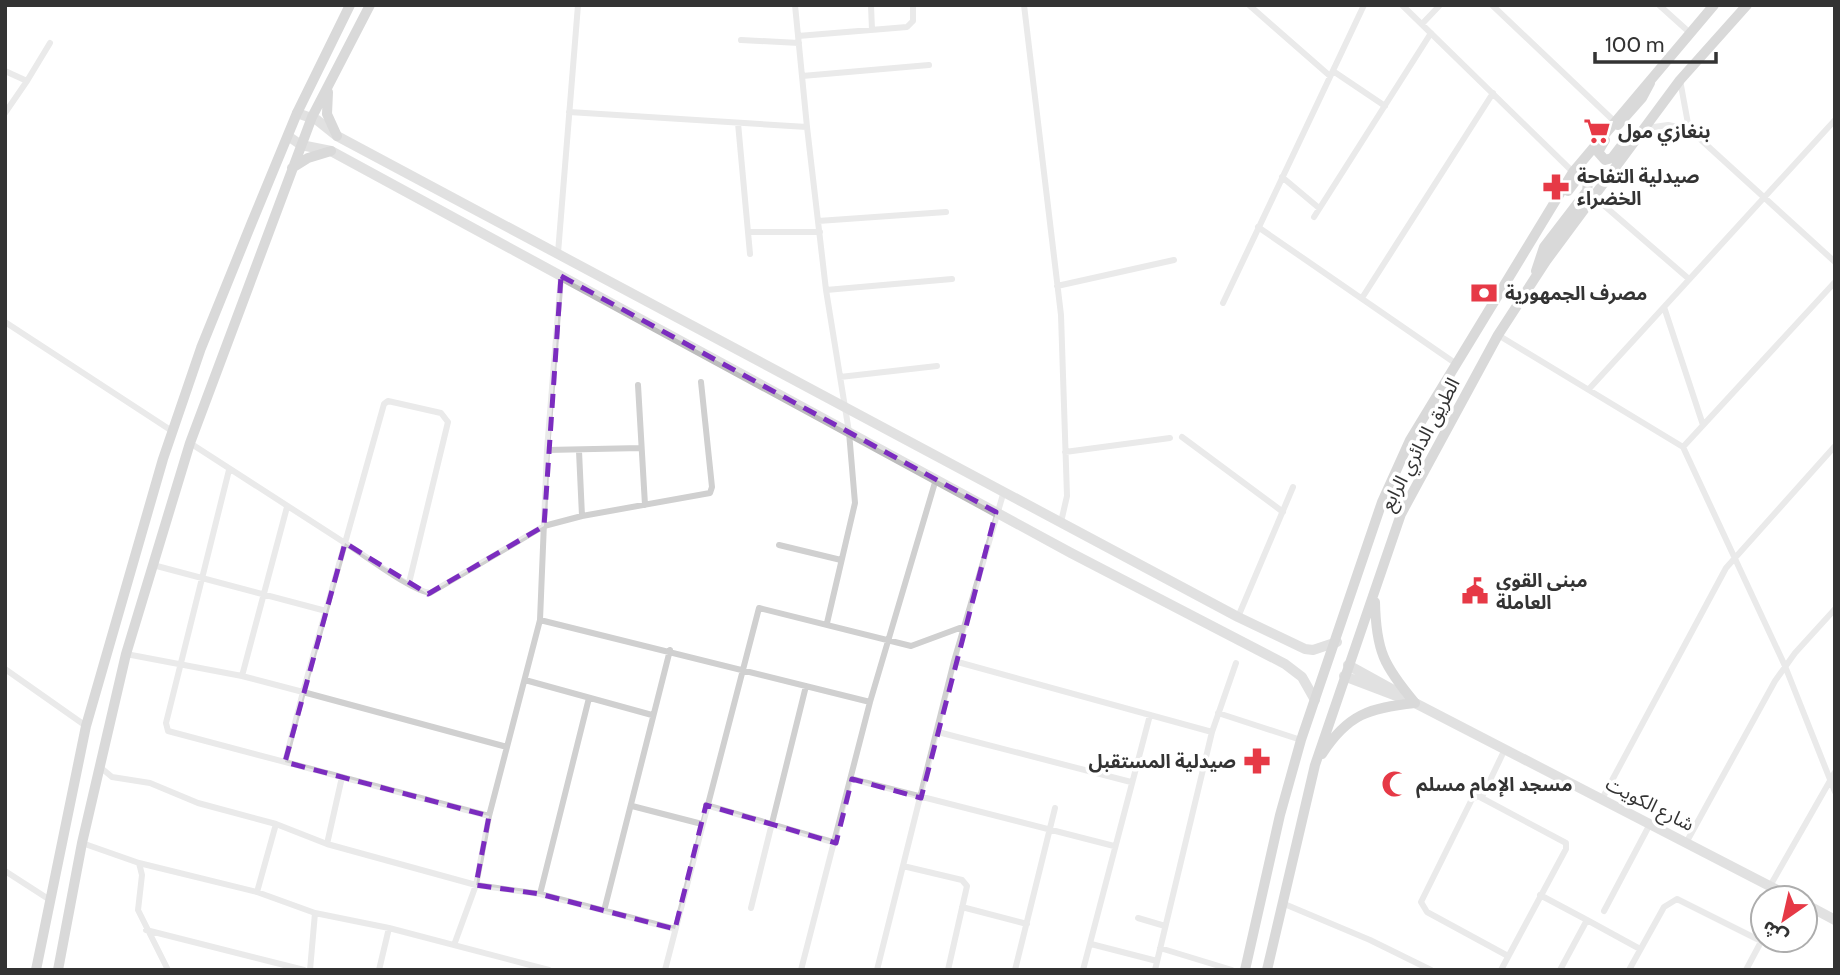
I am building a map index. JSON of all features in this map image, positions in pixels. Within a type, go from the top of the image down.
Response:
[{"type":"main road","points":[[36,970],[86,726],[106,648],[172,431],[201,348],[288,136],[350,5]]},
{"type":"main road","points":[[58,970],[82,843],[126,654],[190,443],[312,117],[370,5]]},
{"type":"main road","name":"الطريق الدائري الرابع","points":[[1245,970],[1280,815],[1301,740],[1390,485],[1426,410],[1539,223],[1573,172],[1653,73],[1714,5]]},
{"type":"main road","name":"الطريق الدائري الرابع","points":[[1267,970],[1315,765],[1401,514],[1498,335],[1535,277],[1680,80],[1747,5]]},
{"type":"main road","points":[[1653,73],[1642,98],[1599,149],[1602,159],[1612,158],[1653,104],[1666,99]]},
{"type":"main road","points":[[329,85],[327,114],[337,136]]},
{"type":"main road","points":[[298,113],[312,117],[337,136],[1238,617],[1305,649],[1313,650],[1337,642]]},
{"type":"main road","points":[[288,136],[301,145],[331,151],[996,512],[1285,664],[1302,677],[1315,700]]},
{"type":"main road","points":[[331,151],[331,142],[337,136]]},
{"type":"main road","points":[[292,168],[308,158],[331,151]]},
{"type":"main road","points":[[1535,277],[1544,247],[1589,188],[1586,179],[1577,179],[1551,216],[1539,223]]},
{"type":"main road","points":[[1315,765],[1337,733],[1352,719],[1371,710],[1415,703],[1380,655],[1376,638],[1375,594]]},
{"type":"main road","name":"شارع الكويت","points":[[1346,670],[1766,884]]},
{"type":"main road","points":[[1819,911],[1835,920]]},
{"type":"street","points":[[558,253],[578,5]]},
{"type":"street","points":[[795,5],[818,221],[849,432],[855,503],[827,623]]},
{"type":"street","points":[[871,5],[872,30]]},
{"type":"street","points":[[741,40],[798,40],[907,27],[914,21],[913,5]]},
{"type":"street","points":[[1024,5],[1057,286],[1067,496],[1061,522]]},
{"type":"street","points":[[1249,5],[1331,74],[1385,106]]},
{"type":"street","points":[[1223,303],[1364,5]]},
{"type":"street","points":[[1402,5],[1573,172]]},
{"type":"street","points":[[1422,24],[1440,5]]},
{"type":"street","points":[[1492,5],[1614,120]]},
{"type":"street","points":[[1659,5],[1689,32]]},
{"type":"street","points":[[1314,216],[1432,33]]},
{"type":"street","points":[[5,113],[50,43]]},
{"type":"street","points":[[802,76],[929,65]]},
{"type":"street","points":[[5,71],[27,81]]},
{"type":"street","points":[[1680,80],[1689,129]]},
{"type":"street","points":[[1362,298],[1493,93]]},
{"type":"street","points":[[569,112],[807,127]]},
{"type":"street","points":[[1589,389],[1835,120]]},
{"type":"street","points":[[738,123],[750,254]]},
{"type":"street","points":[[1642,130],[1658,125],[1689,129],[1835,262]]},
{"type":"street","points":[[1282,177],[1319,208]]},
{"type":"street","points":[[1593,196],[1689,279]]},
{"type":"street","points":[[818,221],[946,212]]},
{"type":"street","points":[[1258,227],[1455,363]]},
{"type":"street","points":[[748,232],[820,232]]},
{"type":"street","points":[[1057,286],[1174,260]]},
{"type":"street","points":[[454,945],[476,885],[489,816],[540,620],[547,450],[561,276]]},
{"type":"street","points":[[827,290],[952,279]]},
{"type":"street","points":[[1683,447],[1835,282]]},
{"type":"street","points":[[1664,307],[1703,425]]},
{"type":"street","points":[[5,322],[172,431]]},
{"type":"street","points":[[1498,335],[1683,447],[1785,666],[1835,792]]},
{"type":"street","points":[[840,377],[937,366]]},
{"type":"street","points":[[190,443],[409,583],[425,592],[436,591],[544,526],[582,516],[710,493],[712,487],[701,382]]},
{"type":"street","points":[[638,385],[645,505]]},
{"type":"street","points":[[285,762],[384,404],[393,400],[441,413],[448,422],[409,583]]},
{"type":"street","points":[[1182,437],[1283,512]]},
{"type":"street","points":[[1065,452],[1170,438]]},
{"type":"street","points":[[1602,799],[1734,556],[1835,446]]},
{"type":"street","points":[[547,450],[641,448]]},
{"type":"street","points":[[579,451],[582,516]]},
{"type":"street","points":[[229,470],[166,723],[168,731],[489,816]]},
{"type":"street","points":[[801,970],[836,843],[870,702],[936,479]]},
{"type":"street","points":[[1238,617],[1293,487]]},
{"type":"street","points":[[877,970],[954,661],[1004,491]]},
{"type":"street","points":[[242,676],[287,506]]},
{"type":"street","points":[[779,545],[841,560]]},
{"type":"street","points":[[153,565],[326,611]]},
{"type":"street","points":[[665,970],[759,608],[917,646],[965,626]]},
{"type":"street","points":[[1686,843],[1785,666],[1835,609]]},
{"type":"street","points":[[540,620],[670,650],[741,671],[870,702]]},
{"type":"street","points":[[604,911],[670,650]]},
{"type":"street","points":[[126,654],[242,676],[507,747]]},
{"type":"street","points":[[954,661],[1212,732]]},
{"type":"street","points":[[1155,970],[1212,732],[1236,663]]},
{"type":"street","points":[[5,669],[86,726]]},
{"type":"street","points":[[525,680],[652,715]]},
{"type":"street","points":[[751,908],[806,686]]},
{"type":"street","points":[[540,894],[589,698]]},
{"type":"street","points":[[1218,713],[1301,740]]},
{"type":"street","points":[[1083,970],[1150,715]]},
{"type":"street","points":[[938,732],[1131,782]]},
{"type":"street","points":[[1482,797],[1505,750]]},
{"type":"street","points":[[99,765],[113,777],[150,783],[198,803],[276,824],[327,844],[476,885],[540,894],[675,929]]},
{"type":"street","points":[[1771,884],[1835,772]]},
{"type":"street","points":[[327,844],[342,777]]},
{"type":"street","points":[[852,779],[1114,846]]},
{"type":"street","points":[[1501,970],[1566,843],[1482,797],[1472,799],[1421,902],[1427,912],[1508,956]]},
{"type":"street","points":[[706,805],[836,843]]},
{"type":"street","points":[[632,806],[702,824]]},
{"type":"street","points":[[1015,970],[1055,808]]},
{"type":"street","points":[[257,892],[276,824]]},
{"type":"street","points":[[1604,911],[1650,824]]},
{"type":"street","points":[[82,843],[139,863],[257,892],[315,913],[389,928],[550,970]]},
{"type":"street","points":[[139,863],[142,875],[138,910],[168,970]]},
{"type":"street","points":[[903,866],[965,881],[967,886],[948,970]]},
{"type":"street","points":[[5,872],[50,900]]},
{"type":"street","points":[[1540,895],[1640,949]]},
{"type":"street","points":[[1629,970],[1664,907],[1677,899],[1749,933]]},
{"type":"street","points":[[1282,903],[1370,940],[1431,970]]},
{"type":"street","points":[[962,908],[1027,924]]},
{"type":"street","points":[[310,970],[315,913]]},
{"type":"street","points":[[1139,918],[1165,926]]},
{"type":"street","points":[[1560,970],[1587,920]]},
{"type":"street","points":[[379,970],[389,928]]},
{"type":"street","points":[[146,930],[304,970]]},
{"type":"street","points":[[1091,944],[1157,961]]},
{"type":"street","points":[[1160,948],[1232,970]]},
{"type":"street","points":[[1745,970],[1754,954]]},
{"type":"highlighted area","points":[[561,276],[996,512],[921,798],[852,779],[836,843],[706,805],[675,929],[540,894],[476,885],[489,816],[285,762],[345,543],[428,594],[544,526]]},
{"type":"place","name":"بنغازي مول","points":[[1597,131]]},
{"type":"place","name":"صيدلية التفاحة الخضراء","points":[[1556,187]]},
{"type":"place","name":"مصرف الجمهورية","points":[[1484,293]]},
{"type":"place","name":"مبنى القوى العاملة","points":[[1475,591]]},
{"type":"place","name":"صيدلية المستقبل","points":[[1257,761]]},
{"type":"place","name":"مسجد الإمام مسلم","points":[[1395,784]]}]
